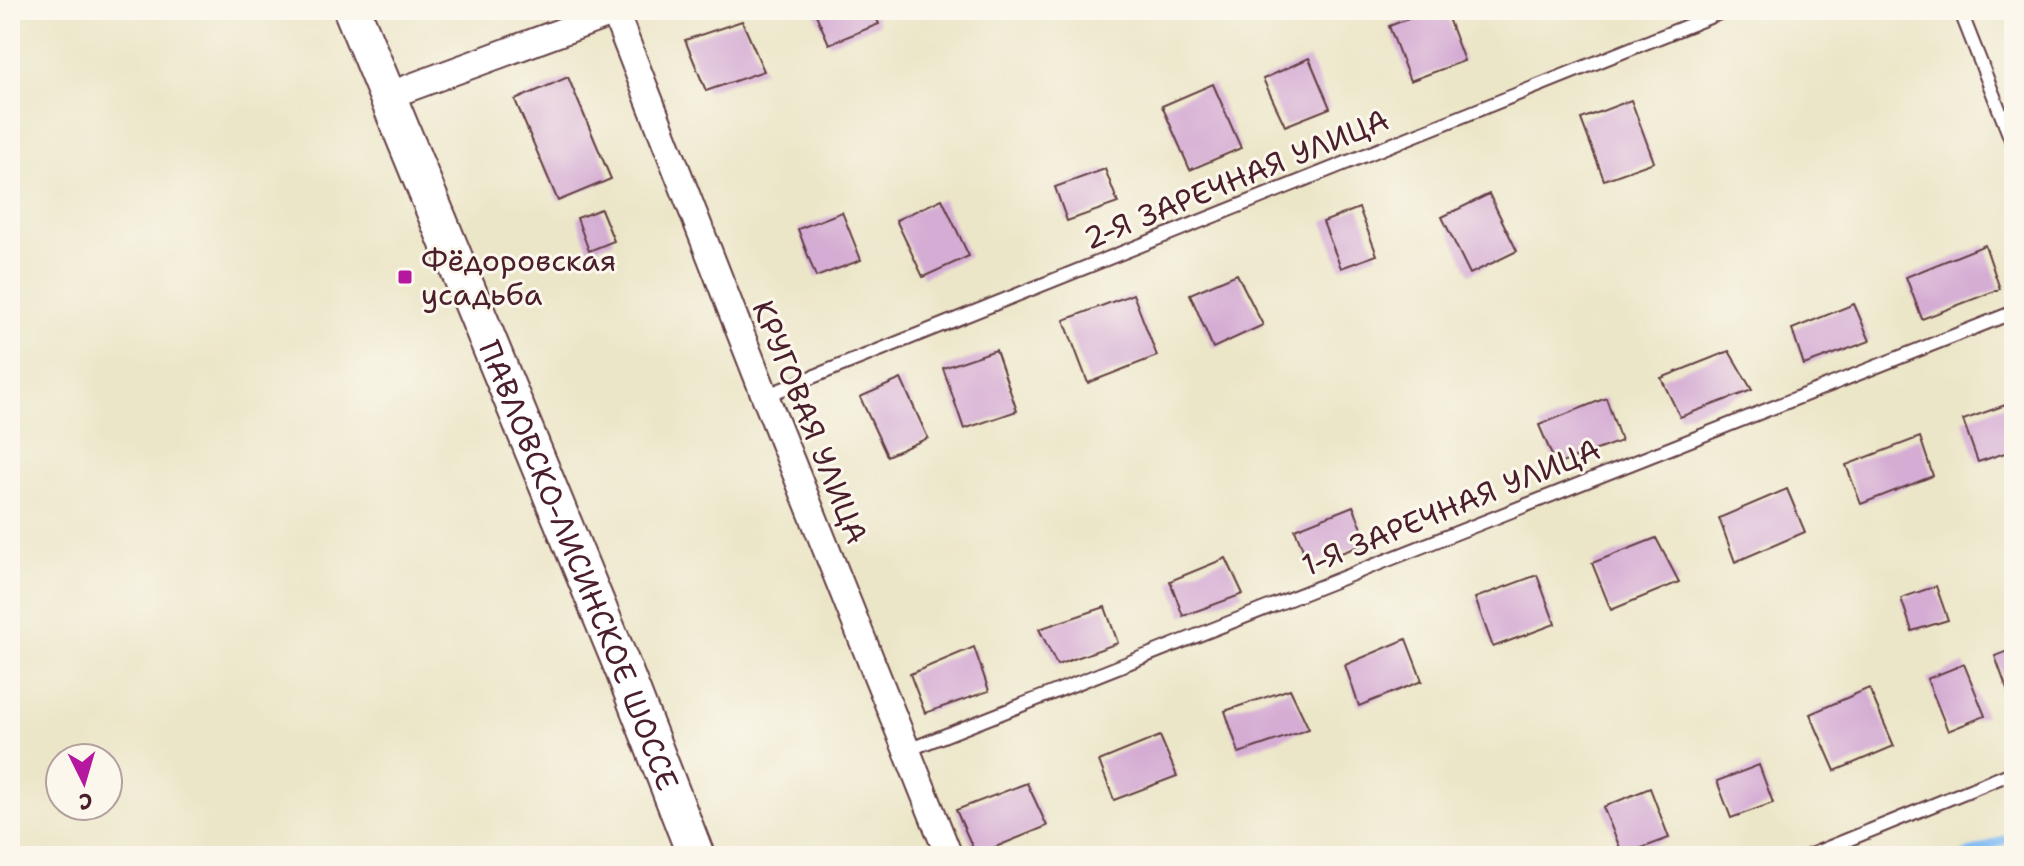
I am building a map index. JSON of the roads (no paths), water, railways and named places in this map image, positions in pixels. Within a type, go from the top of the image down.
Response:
[{"type":"main road","name":"ПАВЛОВСКО-ЛИСИНСКОЕ ШОССЕ","points":[[352,10],[612,642],[696,856]]},
{"type":"street","points":[[387,96],[616,11]]},
{"type":"street","name":"КРУГОВАЯ УЛИЦА","points":[[616,11],[765,396],[949,856]]},
{"type":"lane","name":"2-Я ЗАРЕЧНАЯ УЛИЦА","points":[[765,396],[1727,10]]},
{"type":"lane","points":[[1960,10],[2014,147]]},
{"type":"lane","name":"1-Я ЗАРЕЧНАЯ УЛИЦА","points":[[908,750],[2014,312]]},
{"type":"lane","points":[[1808,856],[2014,772]]},
{"type":"waterway","points":[[1964,856],[2014,836]]},
{"type":"place","name":"Фёдоровская усадьба","points":[[405,277]]}]
